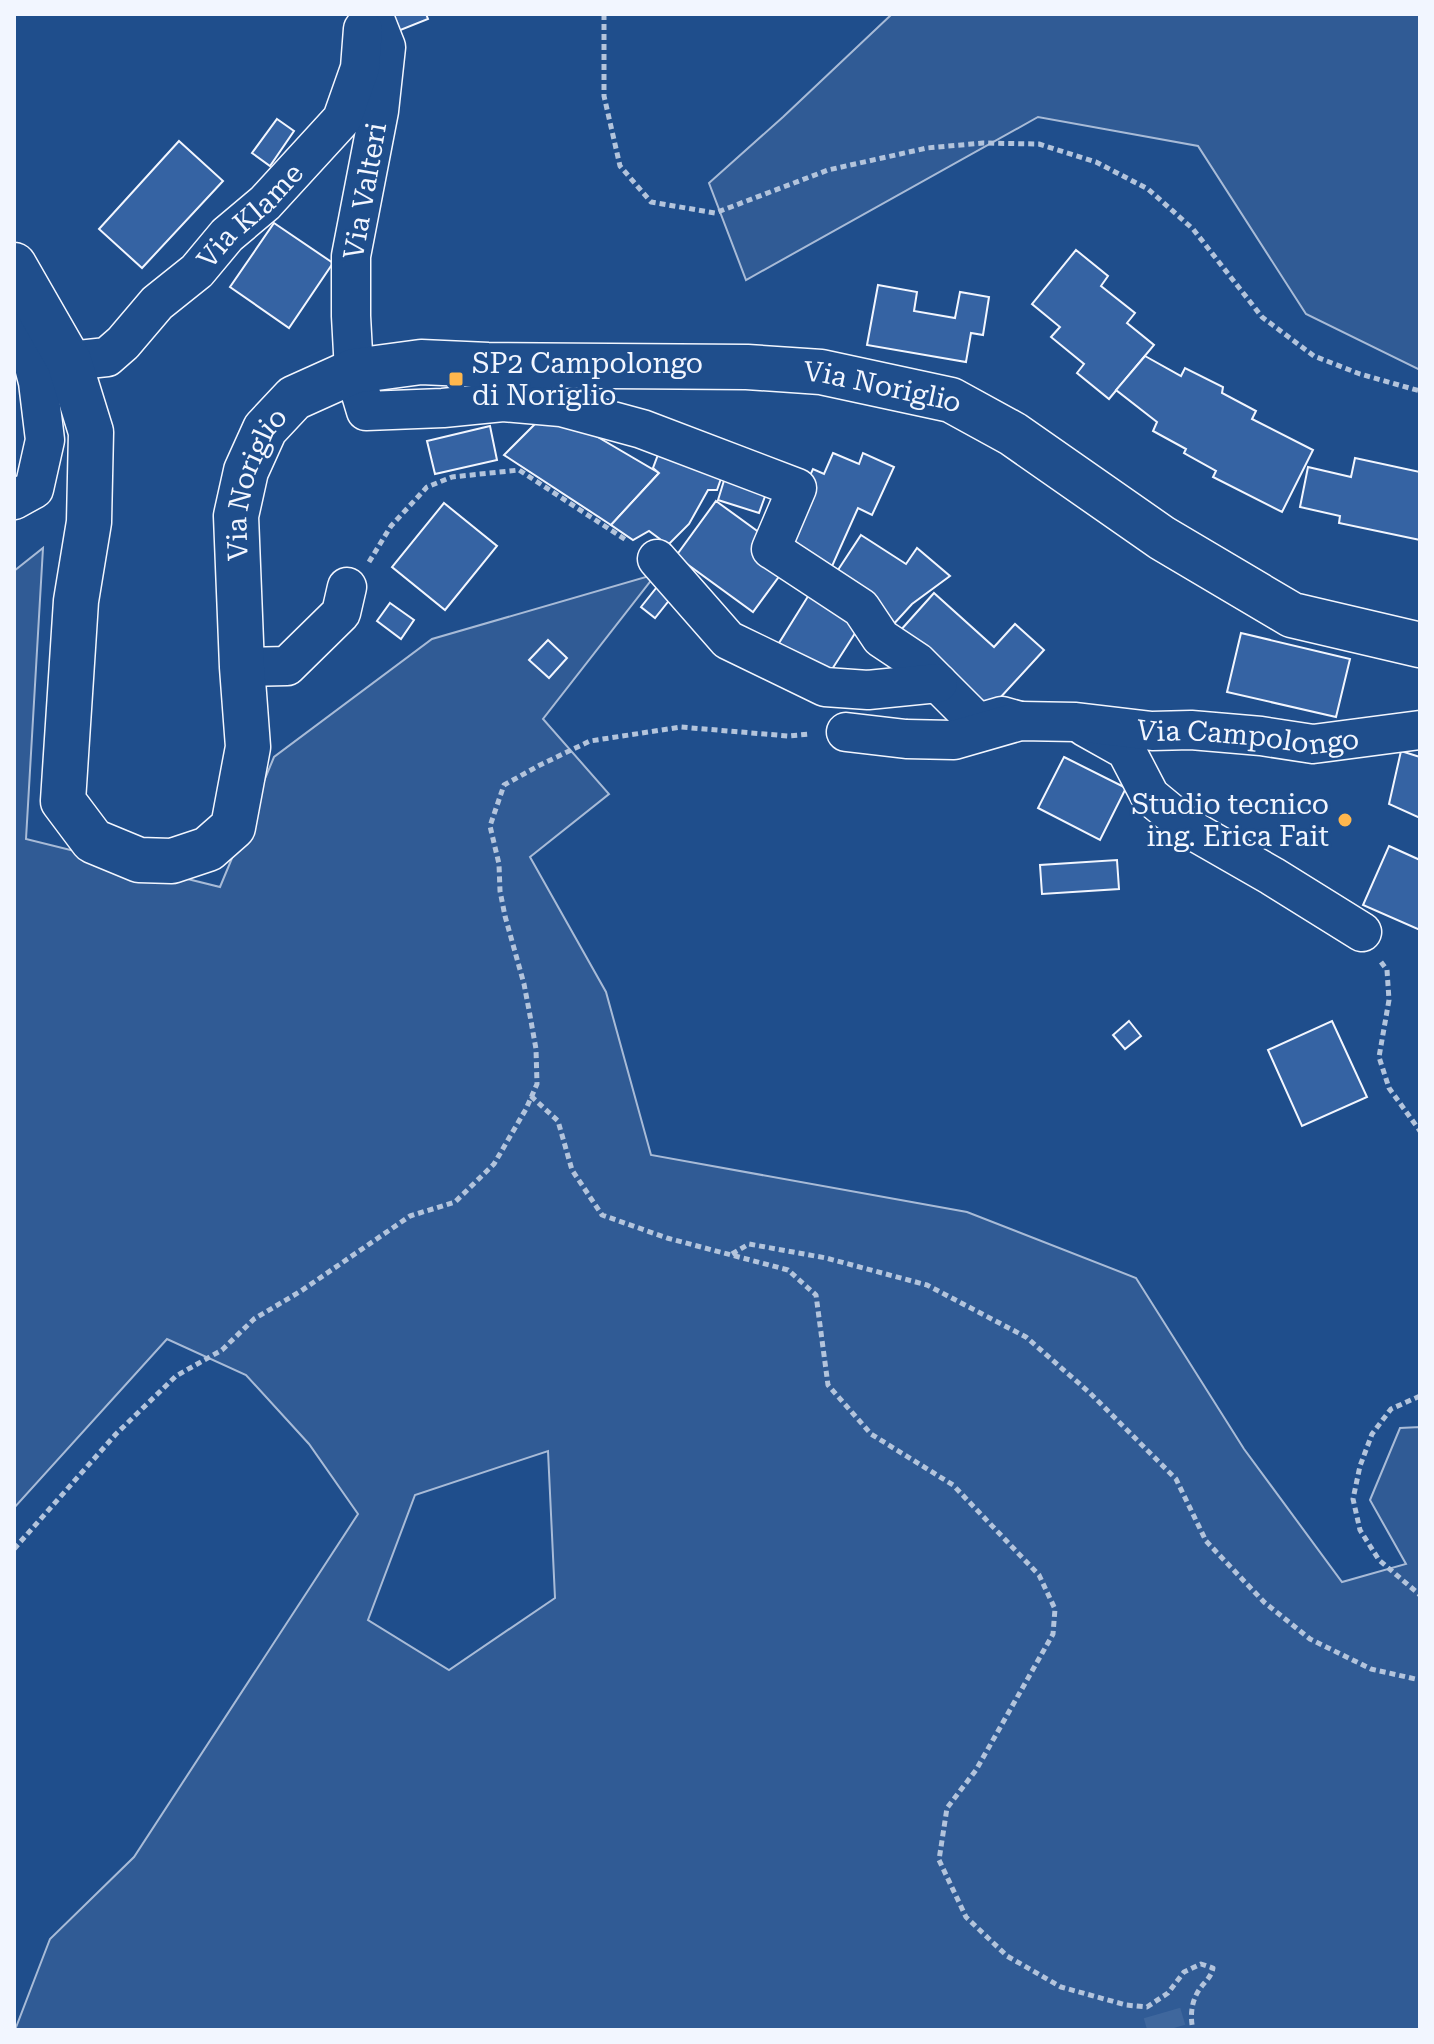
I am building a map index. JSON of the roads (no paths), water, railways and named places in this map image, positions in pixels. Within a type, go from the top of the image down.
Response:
[{"type":"main road","name":"Via Noriglio","points":[[22,281],[69,361],[91,432],[89,522],[76,601],[63,801],[93,841],[139,860],[172,861],[208,849],[233,827],[248,747],[236,516],[246,471],[265,429],[294,398],[354,371],[421,362],[747,367],[821,372],[951,400],[1013,434],[1162,538],[1292,615],[1420,645]]},
{"type":"street","name":"Via Klame","points":[[69,361],[107,357],[123,343],[157,303],[197,271],[227,235],[265,203],[342,119],[360,68],[365,14]]},
{"type":"street","name":"Via Valteri","points":[[354,371],[351,256],[379,111],[386,47],[373,14]]},
{"type":"street","points":[[14,500],[34,489],[45,440],[38,382],[26,336],[22,281]]},
{"type":"street","name":"Via Campolongo","points":[[354,371],[366,411],[503,402],[561,407],[642,429],[797,488],[771,549],[861,608],[881,638],[917,662],[978,723],[1002,716],[1020,721],[1076,722],[1152,731],[1247,734],[1313,744],[1420,730]]},
{"type":"street","points":[[657,559],[728,640],[825,687],[868,690],[938,683]]},
{"type":"street","points":[[242,667],[287,666],[341,613],[347,587]]},
{"type":"street","name":"Via Campolongo","points":[[846,732],[906,739],[954,740],[1020,721]]},
{"type":"street","name":"Via Campolongo","points":[[1076,722],[1126,750],[1150,796],[1190,829],[1362,932]]},
{"type":"tunnel","points":[[1162,2013],[1167,2030]]},
{"type":"place","name":"SP2 Campolongo di Noriglio","points":[[456,379]]},
{"type":"place","name":"Studio tecnico ing. Erica Fait","points":[[1345,820]]}]
